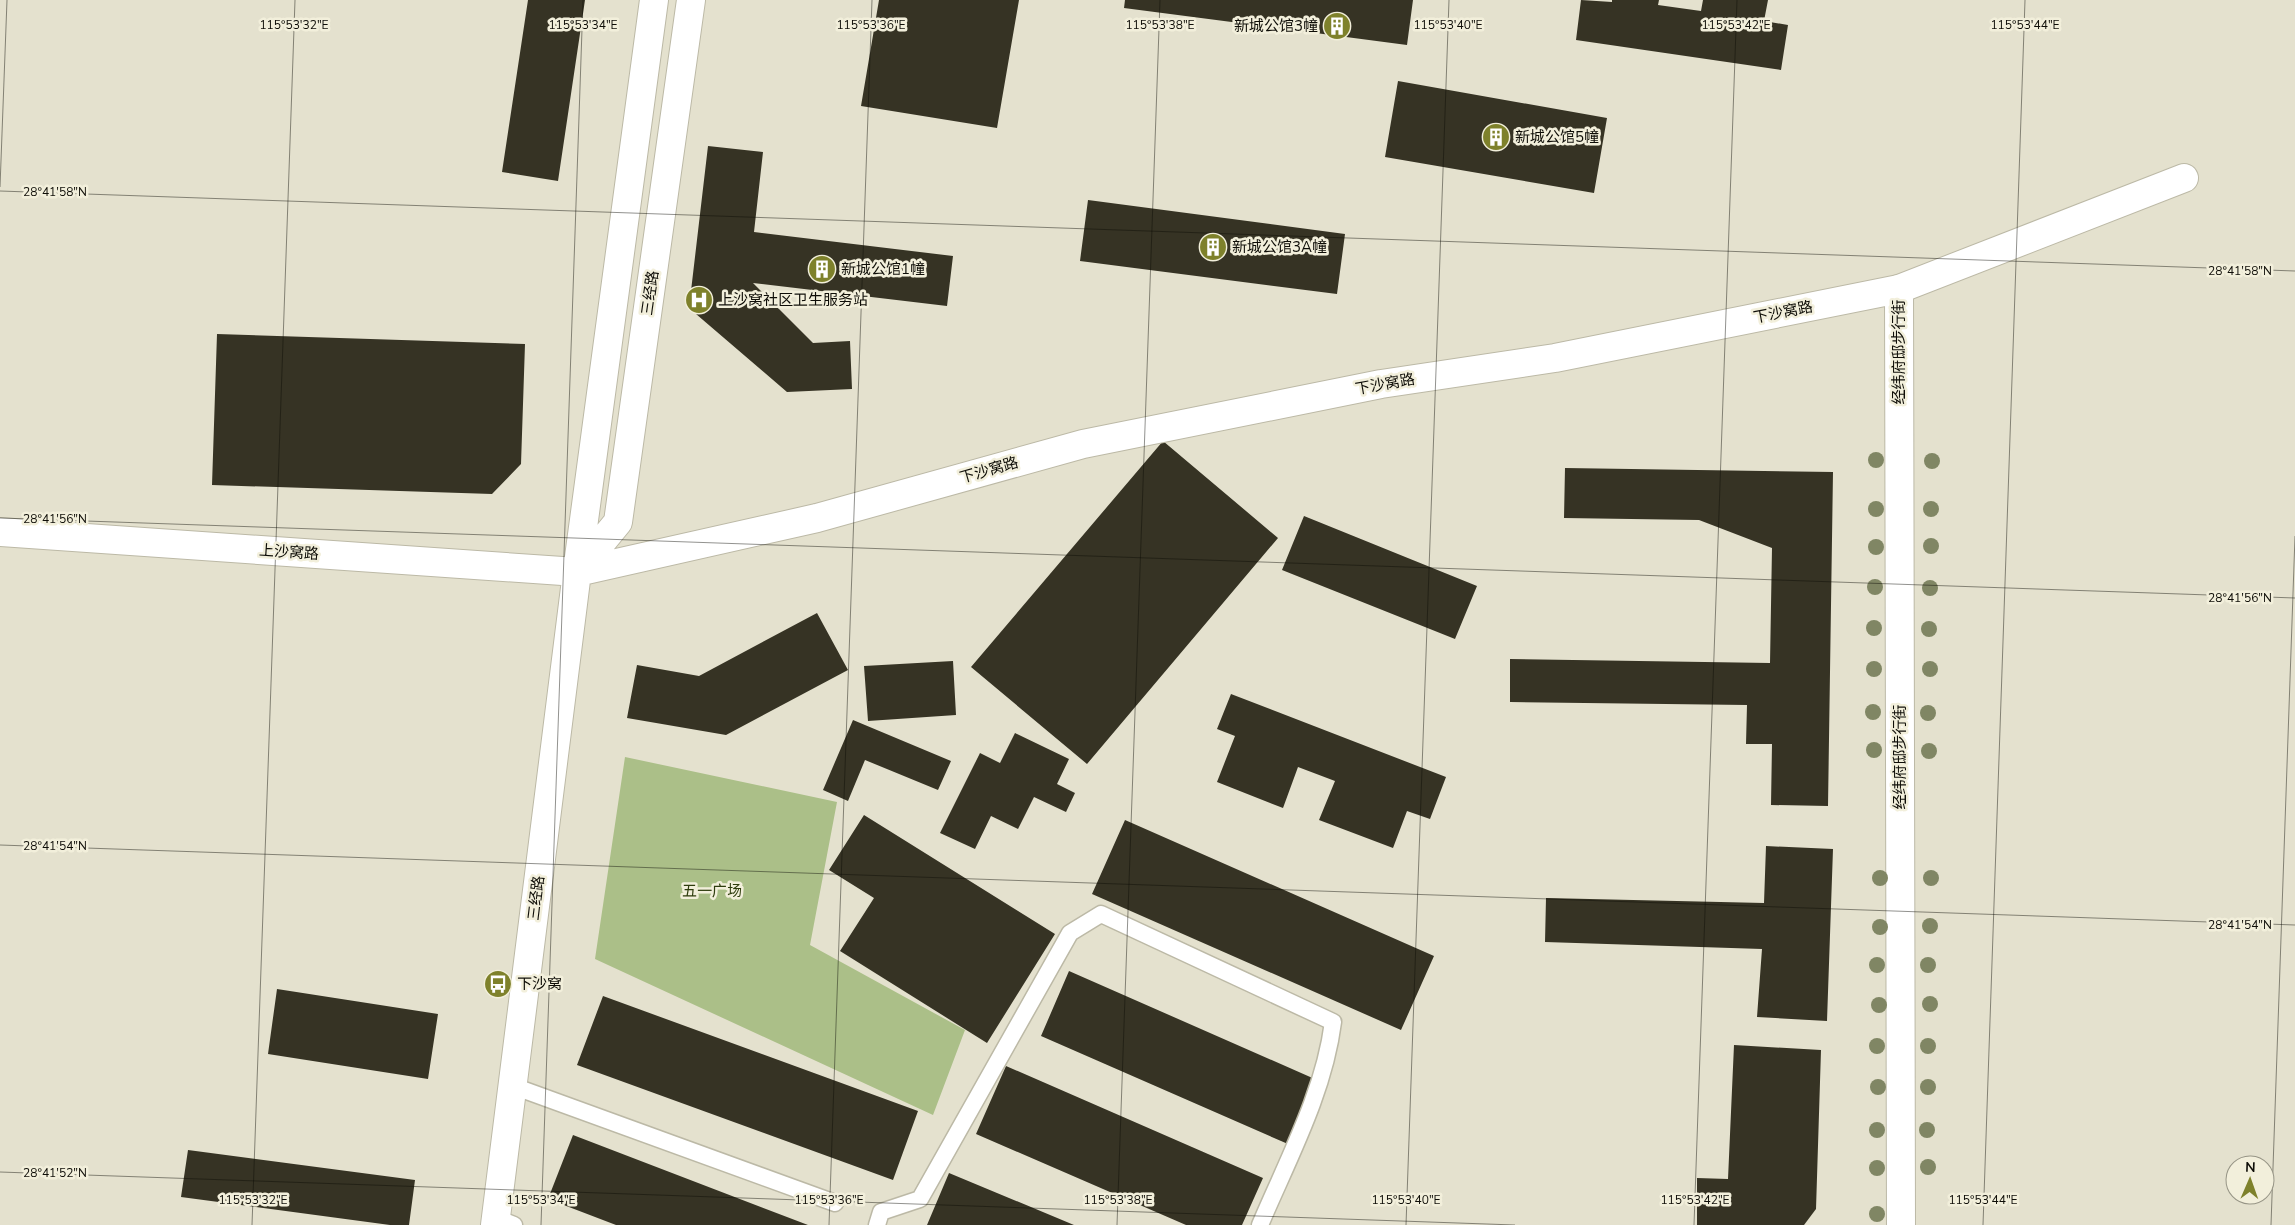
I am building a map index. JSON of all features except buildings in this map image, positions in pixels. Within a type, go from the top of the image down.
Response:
[{"type":"street","name":"三经路","points":[[502,1223],[513,1086],[578,572],[654,0]]},
{"type":"street","name":"三经路","points":[[578,572],[618,522],[691,0]]},
{"type":"street","name":"下沙窝路","points":[[578,572],[817,518],[1083,444],[1381,384],[1555,358],[1899,289],[2184,178]]},
{"type":"street","name":"经纬府邸步行街","points":[[1899,289],[1902,1225]]},
{"type":"street","name":"上沙窝路","points":[[0,532],[578,572]]},
{"type":"lane","points":[[877,1225],[881,1212],[920,1199],[1070,933],[1101,914],[1333,1022],[1330,1049],[1321,1080],[1260,1225]]},
{"type":"lane","points":[[513,1086],[835,1203]]},
{"type":"green space","name":"五一广场","points":[[625,757],[837,802],[810,945],[965,1030],[933,1115],[595,959]]},
{"type":"place","name":"新城公馆3幢","points":[[1337,26]]},
{"type":"place","name":"新城公馆5幢","points":[[1496,137]]},
{"type":"place","name":"新城公馆3A幢","points":[[1213,247]]},
{"type":"place","name":"新城公馆1幢","points":[[822,269]]},
{"type":"place","name":"上沙窝社区卫生服务站","points":[[699,300]]},
{"type":"place","name":"下沙窝","points":[[498,984]]}]
